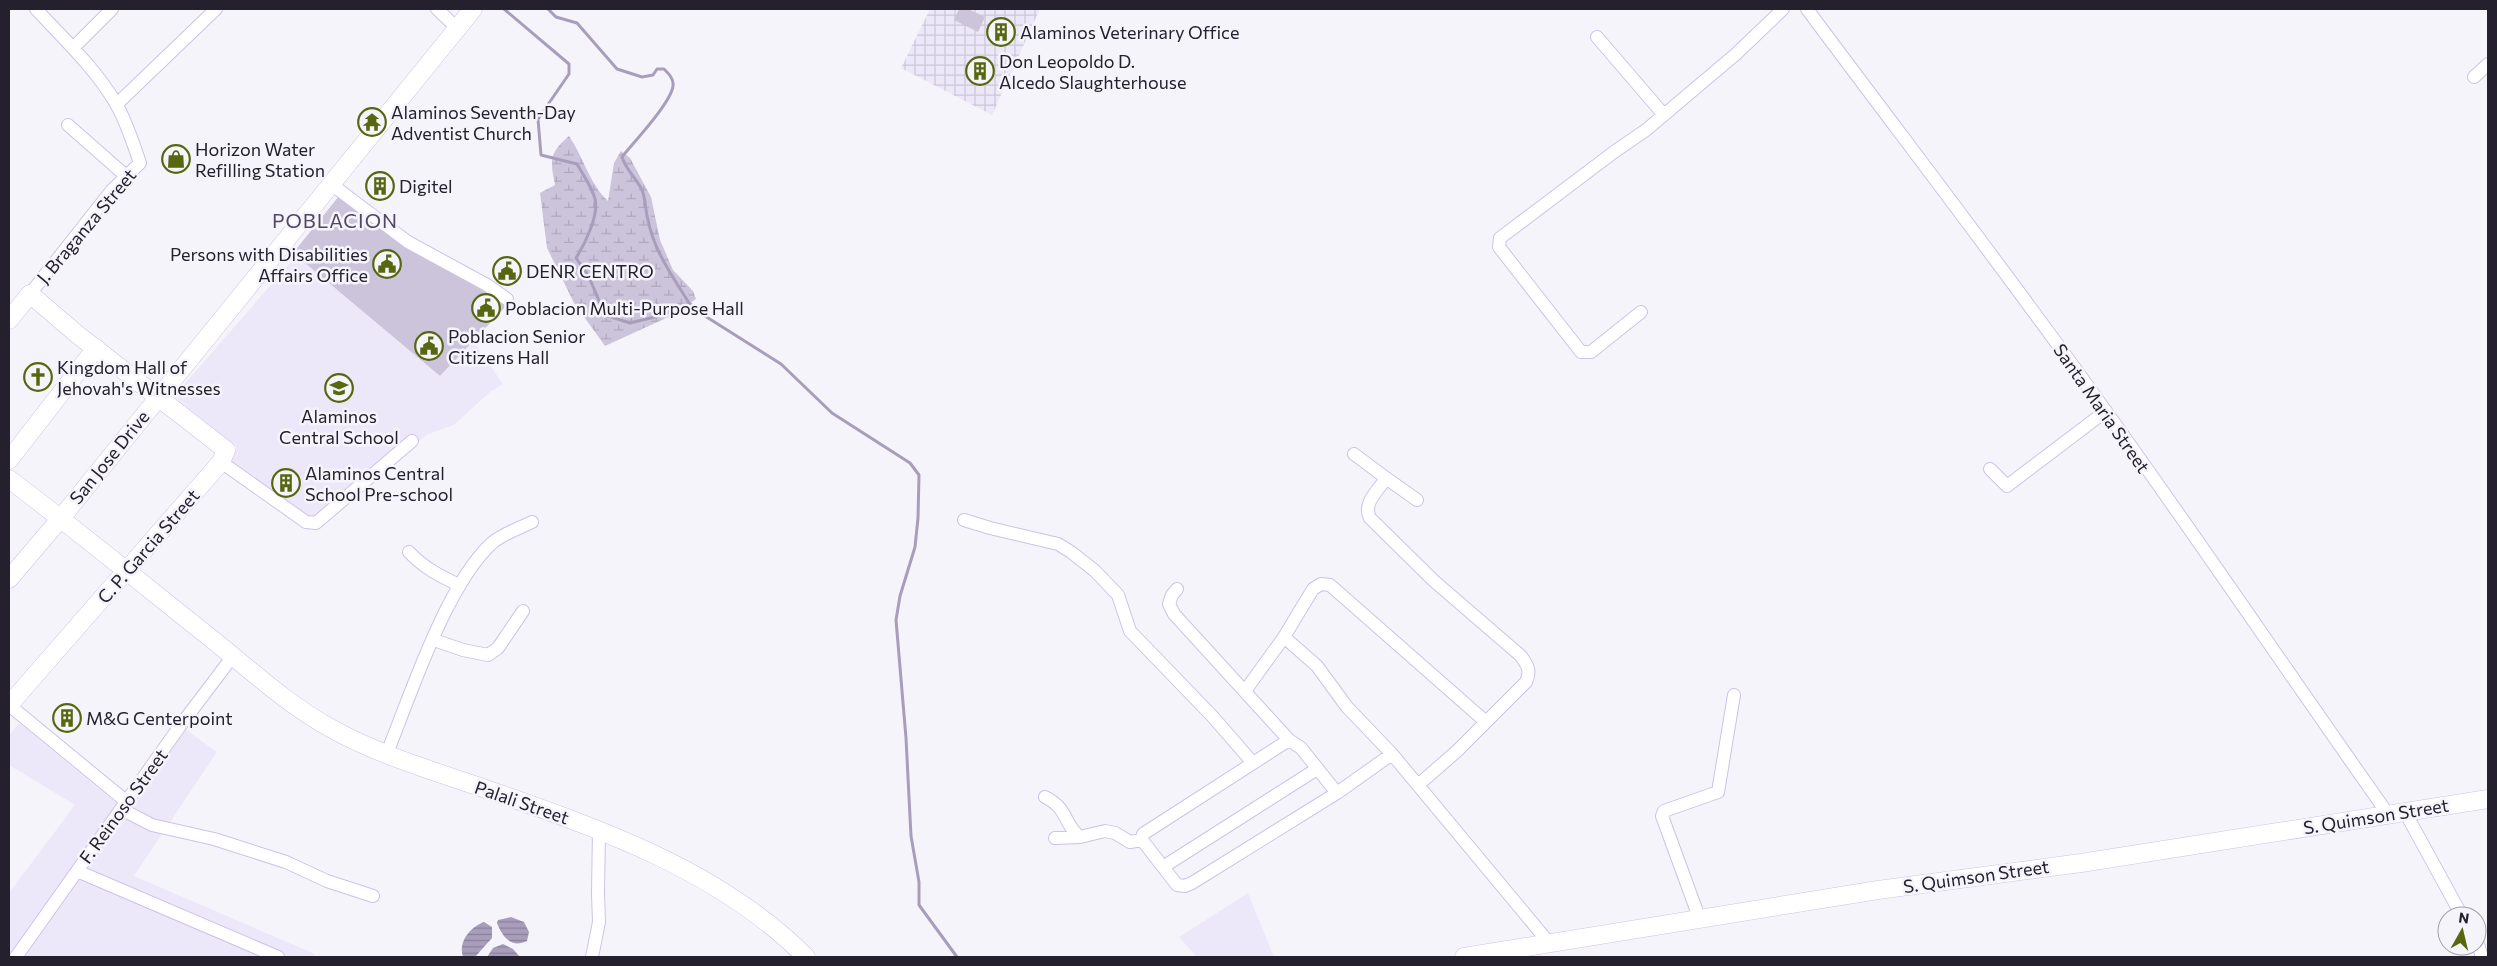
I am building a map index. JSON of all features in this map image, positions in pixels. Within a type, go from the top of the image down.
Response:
[{"type":"street","name":"J. Braganza Street","points":[[9,320],[126,176],[140,162],[117,104],[86,61],[36,9]]},
{"type":"street","points":[[73,48],[112,9]]},
{"type":"street","points":[[117,104],[216,9]]},
{"type":"street","points":[[437,9],[457,28]]},
{"type":"street","name":"San Jose Drive","points":[[9,579],[61,518],[473,9]]},
{"type":"street","points":[[1641,312],[1591,352],[1581,352],[1500,247],[1499,243],[1504,234],[1646,130],[1736,54],[1784,9]]},
{"type":"street","name":"Santa Maria Street","points":[[1808,9],[1959,210],[2106,411],[2267,638],[2388,814]]},
{"type":"street","points":[[1597,37],[1664,115]]},
{"type":"street","points":[[2474,77],[2488,64]]},
{"type":"street","points":[[68,126],[126,176]]},
{"type":"street","points":[[331,184],[408,242],[508,299]]},
{"type":"street","points":[[30,294],[158,397],[224,447],[226,454],[221,462],[306,522],[316,523],[412,441]]},
{"type":"street","points":[[9,460],[96,348]]},
{"type":"street","points":[[1990,469],[2007,486],[2106,411]]},
{"type":"street","points":[[1354,454],[1416,500]]},
{"type":"street","name":"C. P. Garcia Street","points":[[9,705],[221,462]]},
{"type":"street","points":[[1386,478],[1368,504],[1366,510],[1370,518],[1434,581],[1521,656],[1528,665],[1529,674],[1526,682],[1418,785]]},
{"type":"street","name":"Palali Street","points":[[9,479],[61,518],[279,695],[334,730],[387,753],[599,829],[687,870],[743,906],[806,957]]},
{"type":"street","points":[[964,520],[1004,532],[1058,544],[1094,571],[1118,595],[1130,631],[1213,717],[1253,763]]},
{"type":"street","points":[[387,753],[459,585],[481,555],[494,542],[532,522]]},
{"type":"street","points":[[409,552],[421,565],[436,575],[459,585]]},
{"type":"street","points":[[1245,691],[1284,637],[1313,589],[1321,584],[1330,585],[1486,722]]},
{"type":"street","points":[[1177,589],[1172,595],[1169,604],[1174,614],[1289,740],[1301,748],[1337,793]]},
{"type":"street","points":[[434,640],[463,650],[488,655],[498,648],[523,610]]},
{"type":"street","points":[[1284,637],[1317,666],[1348,707],[1392,754],[1550,944]]},
{"type":"street","name":"F. Reinoso Street","points":[[16,957],[233,656]]},
{"type":"street","points":[[1700,920],[1662,816],[1664,811],[1672,807],[1718,792],[1734,694]]},
{"type":"street","points":[[9,705],[124,806],[152,825],[214,839],[268,856],[373,896]]},
{"type":"street","points":[[1142,840],[1146,831],[1289,740]]},
{"type":"street","points":[[1142,840],[1177,885],[1184,886],[1337,793],[1392,754]]},
{"type":"street","points":[[1163,867],[1317,769]]},
{"type":"street","points":[[1045,797],[1061,807],[1073,830],[1080,837]]},
{"type":"street","name":"S. Quimson Street","points":[[1464,957],[1878,890],[2091,861],[2488,799]]},
{"type":"street","points":[[2406,812],[2457,906]]},
{"type":"street","points":[[592,957],[600,922],[598,894],[599,829]]},
{"type":"street","points":[[1055,838],[1080,837],[1105,831],[1115,833],[1130,842],[1142,840]]},
{"type":"street","points":[[77,871],[278,957]]},
{"type":"shaded area","points":[[930,9],[1040,9],[992,115],[901,68]]},
{"type":"shaded area","name":"Alaminos Central School","points":[[296,256],[440,376],[473,341],[503,384],[490,392],[454,425],[428,434],[363,485],[319,525],[225,464],[237,448],[174,396]]},
{"type":"shaded area","points":[[19,723],[120,806],[9,957],[9,893],[75,805],[9,765],[9,735]]},
{"type":"shaded area","points":[[185,729],[217,752],[134,876],[315,954],[313,957],[16,957]]},
{"type":"shaded area","points":[[1248,893],[1274,957],[1197,957],[1179,937]]},
{"type":"shaded area","points":[[511,917],[524,922],[529,932],[527,941],[516,943],[504,937],[497,923],[498,920]]},
{"type":"shaded area","points":[[484,922],[492,927],[492,938],[475,957],[463,957],[462,946],[466,936],[474,927]]},
{"type":"shaded area","points":[[503,944],[513,949],[520,957],[487,957],[493,948]]},
{"type":"green space","points":[[959,9],[968,9],[985,17],[978,32],[954,20]]},
{"type":"green space","points":[[569,136],[591,178],[608,201],[614,163],[621,151],[630,158],[651,197],[660,240],[673,270],[693,291],[696,299],[675,314],[605,346],[574,303],[547,248],[540,193],[555,185],[552,169],[554,152]]},
{"type":"green space","points":[[339,196],[439,265],[507,305],[440,376],[293,253]]},
{"type":"waterway","points":[[504,9],[569,64],[569,74],[538,119],[541,155],[577,164],[594,195],[596,206],[593,221],[576,258],[589,277],[605,315],[630,323],[663,315],[689,303],[705,316],[781,364],[832,413],[910,463],[919,475],[915,547],[900,596],[896,620],[906,738],[911,836],[919,882],[919,905],[957,957]]},
{"type":"waterway","points":[[548,9],[556,17],[577,23],[617,69],[642,77],[653,75],[657,69],[664,69],[672,79],[673,86],[666,102],[622,157],[642,190],[651,231],[659,253],[689,303]]},
{"type":"place","name":"Alaminos Veterinary Office","points":[[1001,32]]},
{"type":"place","name":"Don Leopoldo D. Alcedo Slaughterhouse","points":[[980,71]]},
{"type":"place","name":"Alaminos Seventh-Day Adventist Church","points":[[372,122]]},
{"type":"place","name":"Horizon Water Refilling Station","points":[[176,159]]},
{"type":"place","name":"Digitel","points":[[380,186]]},
{"type":"place","name":"Persons with Disabilities Affairs Office","points":[[387,264]]},
{"type":"place","name":"DENR CENTRO","points":[[507,271]]},
{"type":"place","name":"Poblacion Multi-Purpose Hall","points":[[486,308]]},
{"type":"place","name":"Poblacion Senior Citizens Hall","points":[[429,346]]},
{"type":"place","name":"Kingdom Hall of Jehovah's Witnesses","points":[[38,377]]},
{"type":"place","name":"Alaminos Central School","points":[[339,388]]},
{"type":"place","name":"Alaminos Central School Pre-school","points":[[286,483]]},
{"type":"place","name":"M&G Centerpoint","points":[[67,718]]},
{"type":"district","name":"POBLACION","points":[[335,220]]}]
